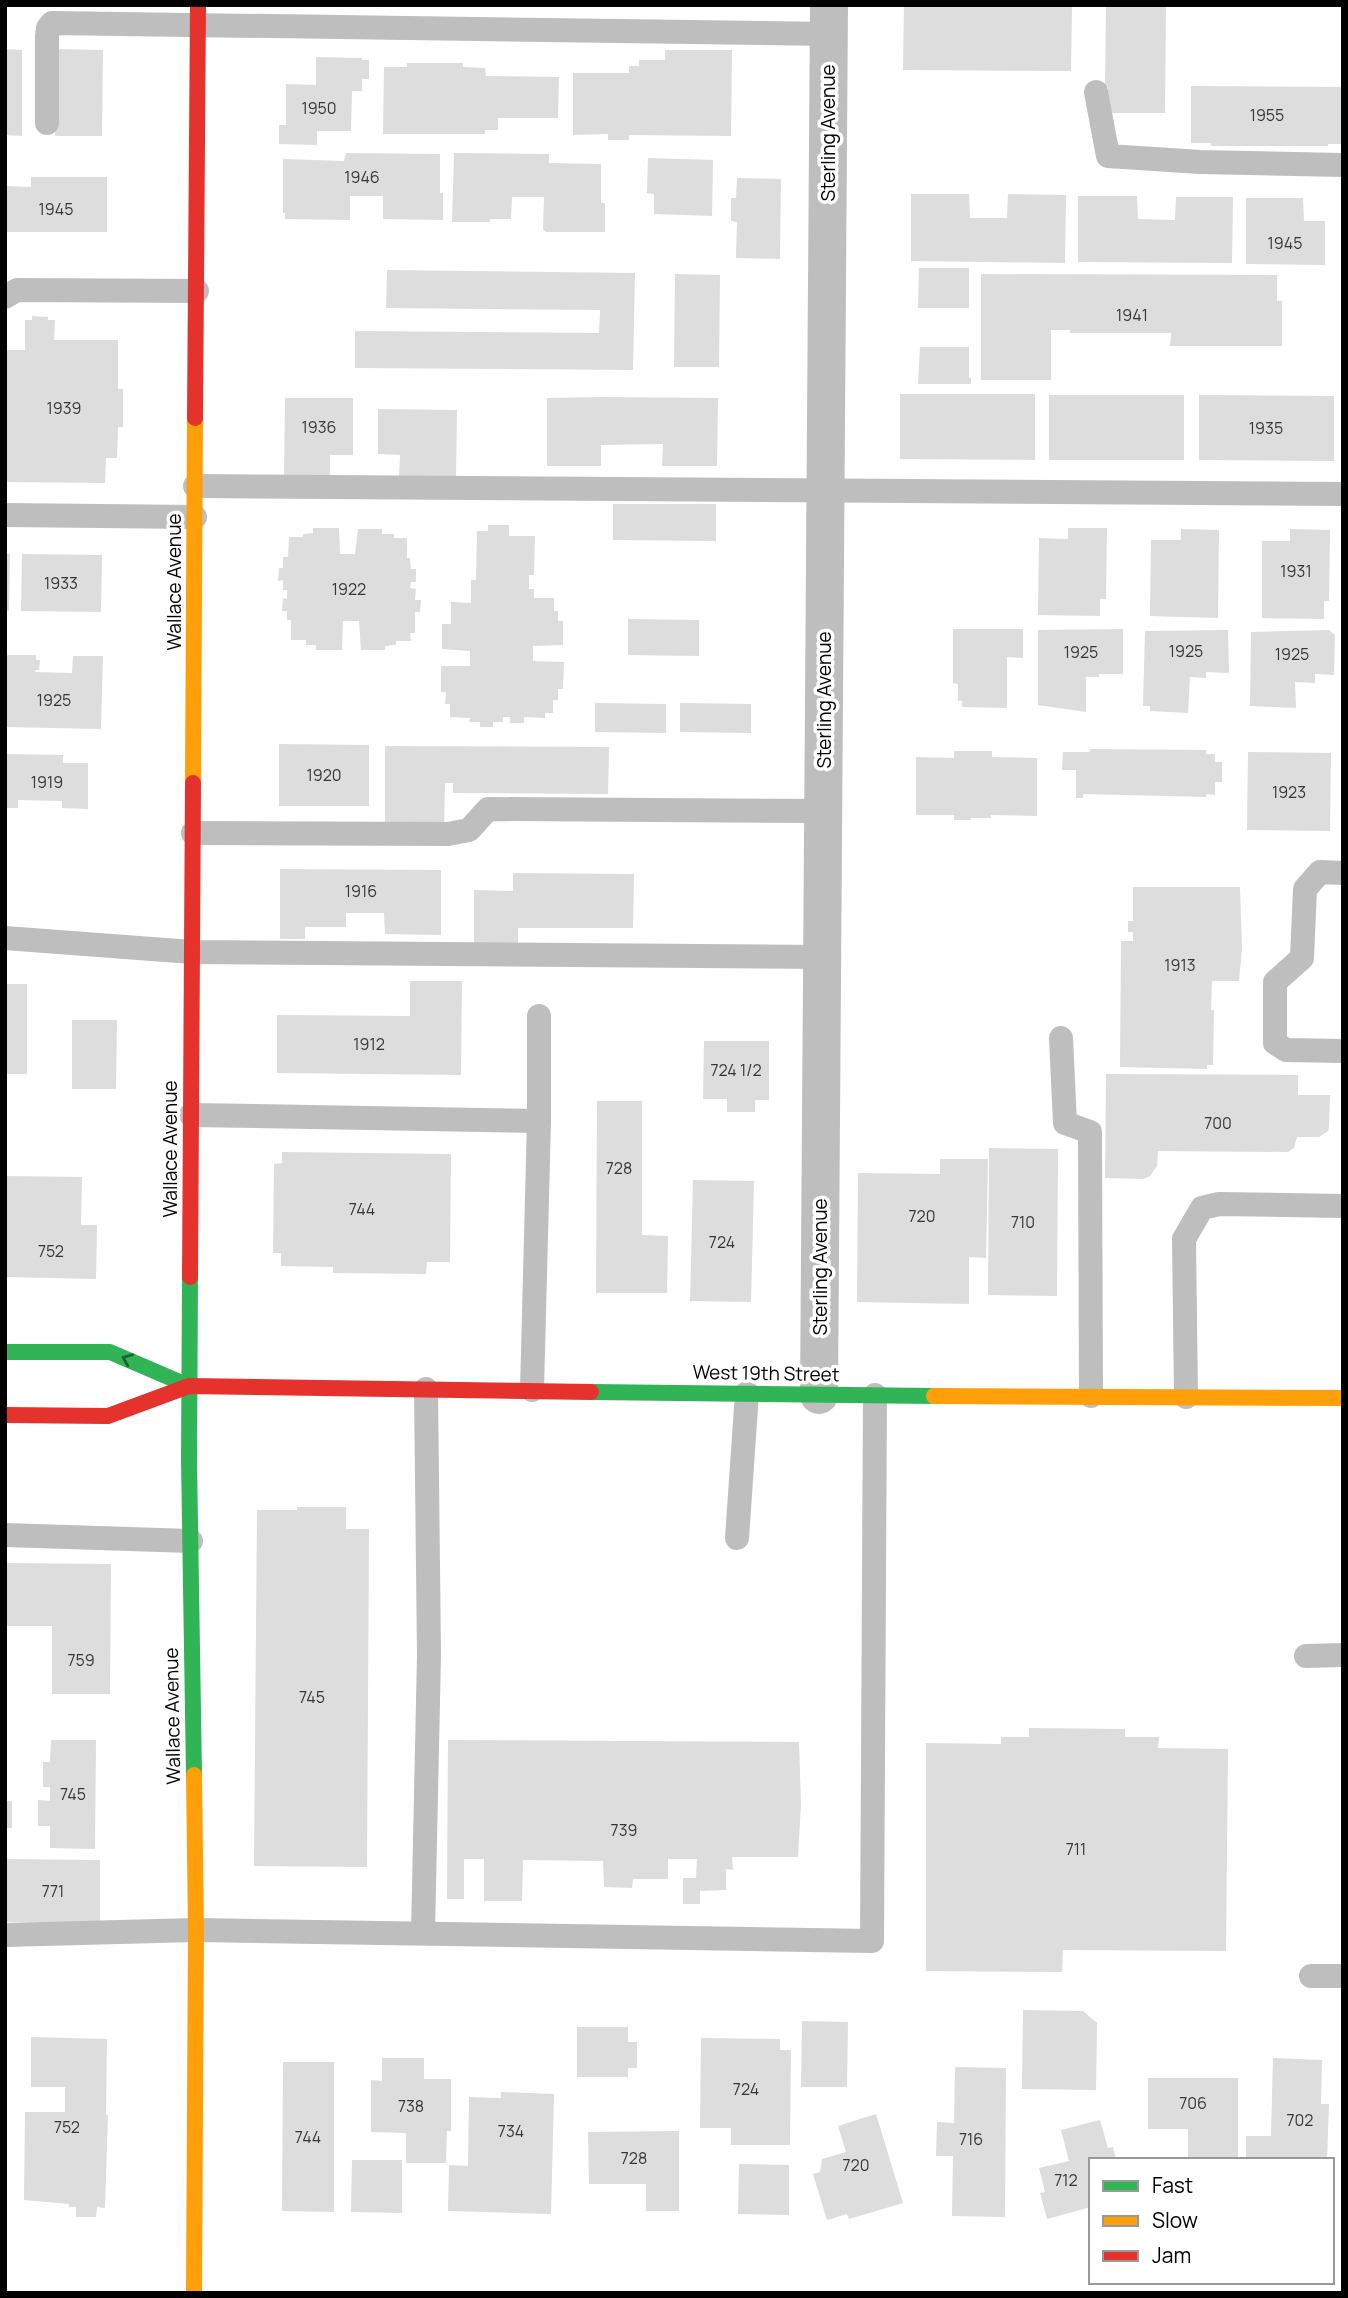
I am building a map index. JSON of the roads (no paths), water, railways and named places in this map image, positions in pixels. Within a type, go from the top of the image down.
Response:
[{"type":"street","name":"Wallace Avenue","points":[[194,2293],[196,1930],[189,1386],[198,15]]},
{"type":"street","name":"Sterling Avenue","points":[[819,1395],[828,20]]},
{"type":"street","name":"West 19th Street","points":[[5,1352],[110,1352],[189,1386]]},
{"type":"street","name":"West 19th Street","points":[[5,1415],[108,1416],[189,1386],[819,1395],[1343,1398]]},
{"type":"lane","points":[[47,123],[47,36],[52,23],[198,15],[828,20]]},
{"type":"lane","points":[[1096,92],[1108,156],[1200,162],[1343,165]]},
{"type":"lane","points":[[5,297],[17,290],[197,291]]},
{"type":"lane","points":[[195,486],[1343,494]]},
{"type":"lane","points":[[5,515],[195,517]]},
{"type":"lane","points":[[193,833],[448,834],[469,831],[488,809],[823,811]]},
{"type":"lane","points":[[1343,873],[1320,873],[1305,888],[1302,958],[1275,982],[1275,1043],[1286,1050],[1343,1051]]},
{"type":"lane","points":[[5,939],[192,952],[822,957]]},
{"type":"lane","points":[[532,1390],[539,1016]]},
{"type":"lane","points":[[1061,1038],[1065,1123],[1090,1132],[1091,1396]]},
{"type":"lane","points":[[191,1115],[539,1121]]},
{"type":"lane","points":[[1186,1397],[1184,1239],[1202,1209],[1219,1204],[1343,1206]]},
{"type":"lane","points":[[423,1933],[429,1654],[426,1389]]},
{"type":"lane","points":[[737,1538],[747,1393]]},
{"type":"lane","points":[[5,1935],[196,1930],[872,1941],[875,1395]]},
{"type":"lane","points":[[5,1535],[191,1541]]},
{"type":"lane","points":[[1306,1656],[1343,1655]]},
{"type":"lane","points":[[1311,1976],[1343,1976]]}]
